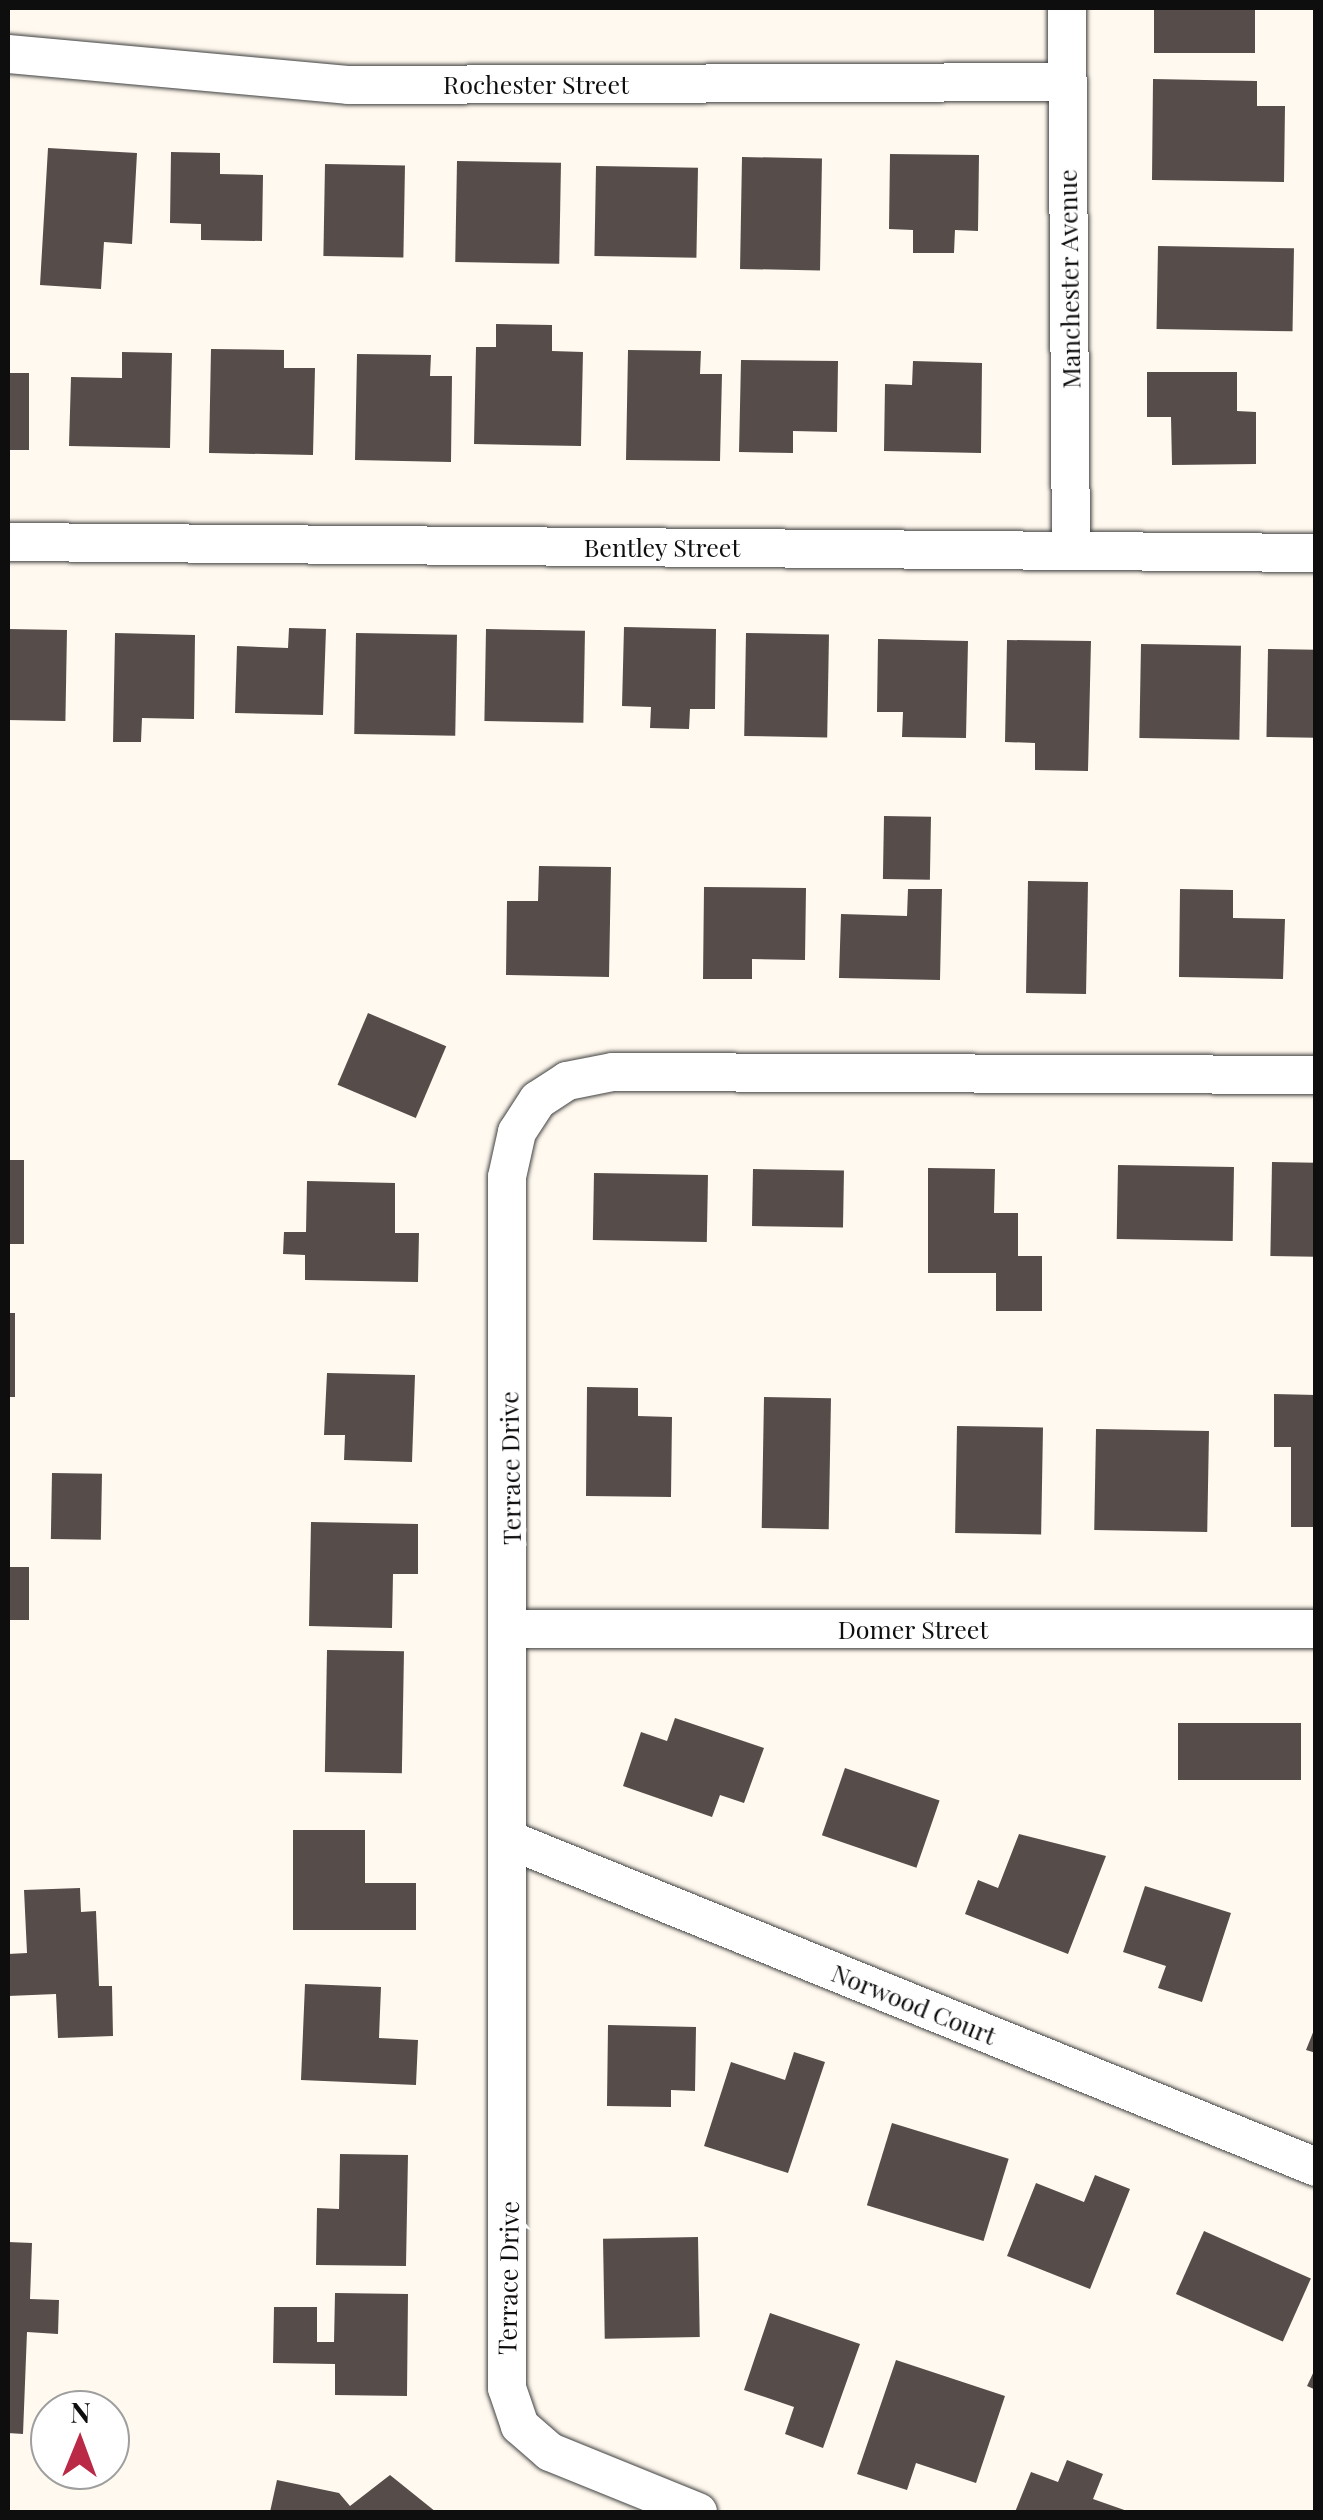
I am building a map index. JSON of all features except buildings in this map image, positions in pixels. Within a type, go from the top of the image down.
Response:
[{"type":"street","name":"Manchester Avenue","points":[[1067,8],[1072,550]]},
{"type":"street","name":"Rochester Street","points":[[8,54],[348,85],[1067,82]]},
{"type":"street","name":"Bentley Street","points":[[8,542],[1316,553]]},
{"type":"street","name":"Terrace Drive","points":[[698,2512],[550,2452],[520,2426],[507,2388],[512,1841],[507,1176],[517,1132],[538,1100],[567,1081],[613,1072],[1316,1076]]},
{"type":"street","name":"Domer Street","points":[[511,1630],[1316,1629]]},
{"type":"street","name":"Norwood Court","points":[[512,1841],[1316,2168]]}]
